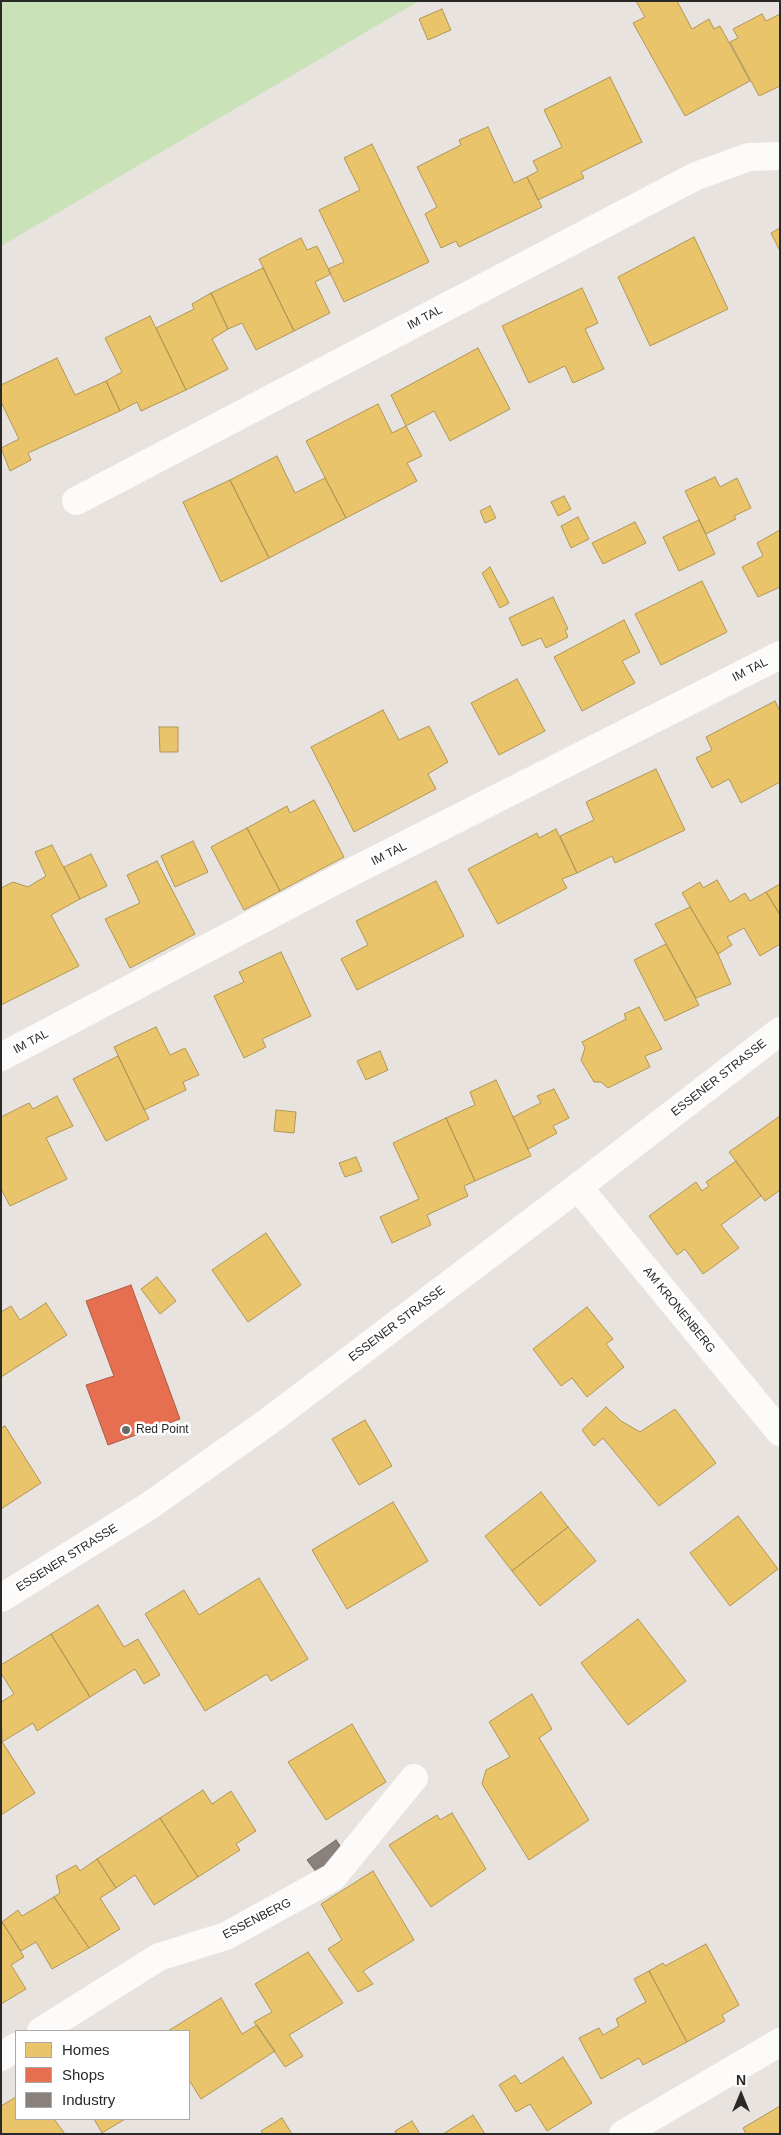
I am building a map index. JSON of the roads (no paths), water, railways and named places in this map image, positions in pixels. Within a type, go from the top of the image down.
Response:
[{"type":"street","name":"IM TAL","points":[[76,500],[696,176],[749,157],[780,156]]},
{"type":"street","name":"IM TAL","points":[[1,1057],[336,880],[780,655]]},
{"type":"street","name":"ESSENER STRASSE","points":[[1,1598],[150,1506],[269,1422],[578,1187],[780,1030]]},
{"type":"street","name":"AM KRONENBERG","points":[[578,1187],[780,1432]]},
{"type":"street","name":"ESSENBERG","points":[[43,2030],[159,1958],[226,1936],[333,1877],[414,1778]]},
{"type":"street","points":[[623,2134],[780,2042]]},
{"type":"street","points":[[1,2056],[15,2048]]},
{"type":"place","name":"Red Point","points":[[126,1430]]}]
